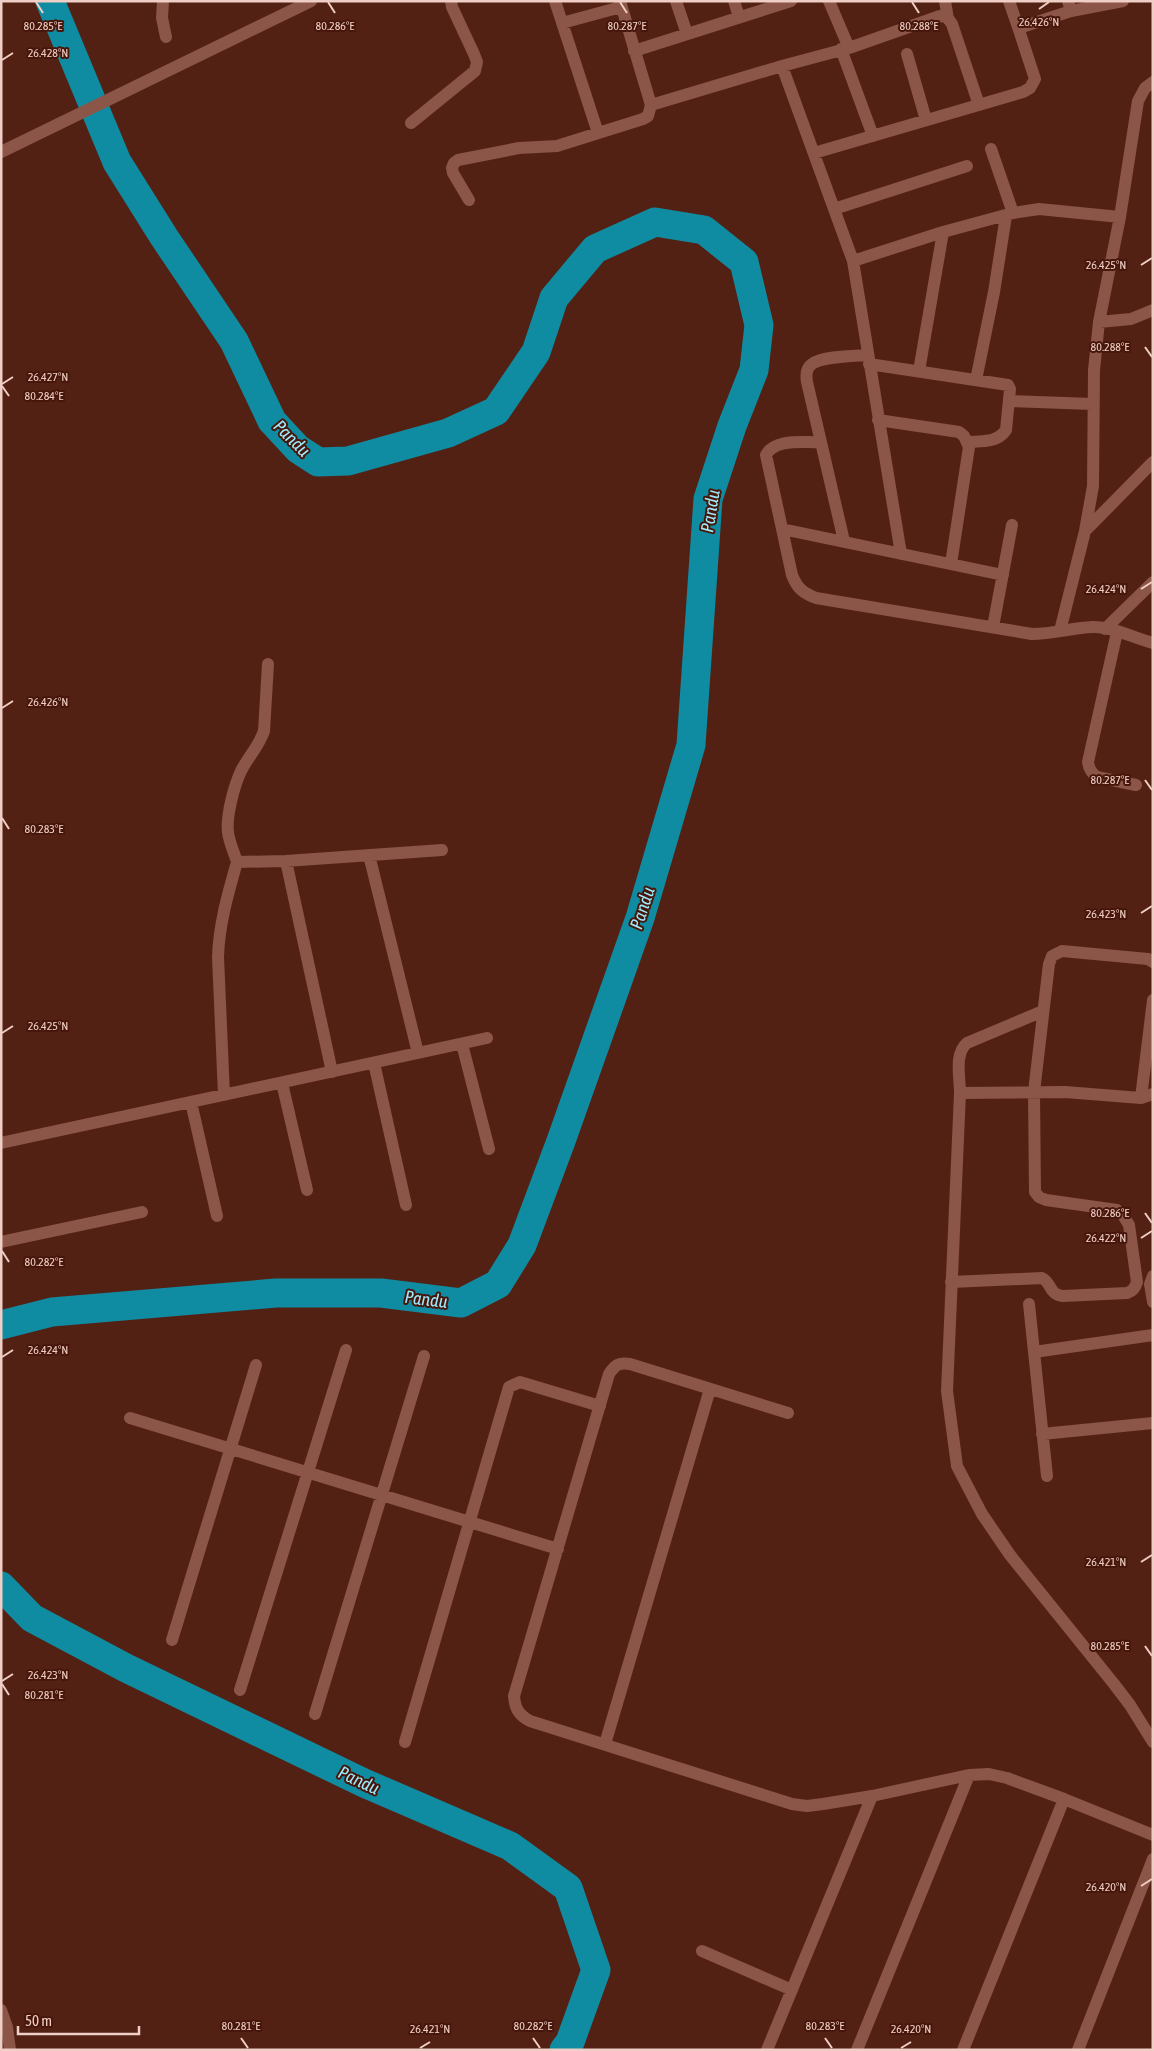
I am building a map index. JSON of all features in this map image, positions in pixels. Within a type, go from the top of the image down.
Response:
[{"type":"street","points":[[164,1],[162,18],[166,37]]},
{"type":"street","points":[[1,152],[311,1]]},
{"type":"street","points":[[411,123],[474,70],[477,62],[451,1]]},
{"type":"street","points":[[555,1],[598,133]]},
{"type":"street","points":[[676,1],[687,34]]},
{"type":"street","points":[[734,1],[739,17]]},
{"type":"street","points":[[634,50],[790,1]]},
{"type":"street","points":[[829,1],[873,136]]},
{"type":"street","points":[[945,1],[948,19]]},
{"type":"street","points":[[814,153],[1023,92],[1030,88],[1035,79],[1009,1]]},
{"type":"street","points":[[1019,30],[1022,26],[1070,6],[1123,1]]},
{"type":"street","points":[[469,200],[452,168],[458,160],[519,148],[548,148],[648,116],[651,106],[620,4],[562,23]]},
{"type":"street","points":[[651,106],[845,48],[940,16],[947,17],[952,24],[979,105]]},
{"type":"street","points":[[907,54],[926,120]]},
{"type":"street","points":[[782,66],[853,260],[901,554]]},
{"type":"street","points":[[1060,631],[1085,530],[1092,486],[1094,370],[1099,322],[1120,217],[1138,101],[1145,88],[1153,82]]},
{"type":"street","points":[[976,380],[1010,214],[991,149]]},
{"type":"street","points":[[834,208],[968,166]]},
{"type":"street","points":[[853,260],[943,232],[1010,214],[1040,209],[1120,217]]},
{"type":"street","points":[[919,371],[943,232]]},
{"type":"street","points":[[1099,322],[1131,319],[1153,310]]},
{"type":"street","points":[[844,541],[807,382],[806,372],[811,364],[821,360],[869,359],[919,371],[1008,385],[1010,389],[1006,430],[1004,433],[993,440],[967,442]]},
{"type":"street","points":[[1009,400],[1093,404]]},
{"type":"street","points":[[878,420],[959,432],[967,442],[969,447],[951,564]]},
{"type":"street","points":[[820,442],[776,444],[770,448],[766,455],[792,575],[804,594],[816,598],[1032,634],[1047,634],[1093,627],[1111,630],[1153,644]]},
{"type":"street","points":[[1085,530],[1153,462]]},
{"type":"street","points":[[993,627],[1012,525]]},
{"type":"street","points":[[782,528],[1003,575]]},
{"type":"street","points":[[1136,785],[1097,778],[1092,774],[1088,762],[1111,630],[1153,582]]},
{"type":"street","points":[[224,1095],[219,934],[237,862],[229,838],[228,822],[236,784],[242,770],[261,740],[264,731],[268,664]]},
{"type":"street","points":[[237,862],[286,861],[442,850]]},
{"type":"street","points":[[369,855],[418,1053]]},
{"type":"street","points":[[286,861],[332,1072]]},
{"type":"street","points":[[950,1282],[1042,1278],[1046,1280],[1051,1292],[1056,1296],[1127,1293],[1133,1291],[1137,1282],[1129,1225],[1123,1215],[1117,1210],[1046,1200],[1039,1197],[1035,1192],[1034,1092],[1049,964],[1052,956],[1062,951],[1148,959],[1153,962]]},
{"type":"street","points":[[960,1093],[1065,1092],[1147,1096],[1153,1000]]},
{"type":"street","points":[[1043,1011],[967,1043],[962,1048],[959,1060],[960,1093],[950,1282],[947,1391],[957,1466],[982,1514],[1010,1555],[1114,1684],[1153,1742]]},
{"type":"street","points":[[1,1143],[487,1038]]},
{"type":"street","points":[[462,1044],[489,1149]]},
{"type":"street","points":[[374,1063],[406,1205]]},
{"type":"street","points":[[282,1083],[307,1190]]},
{"type":"street","points":[[190,1102],[217,1216]]},
{"type":"street","points":[[1,1242],[142,1212]]},
{"type":"street","points":[[1153,1276],[1150,1284],[1153,1302]]},
{"type":"street","points":[[1029,1304],[1047,1476]]},
{"type":"street","points":[[1034,1352],[1153,1335]]},
{"type":"street","points":[[240,1690],[346,1350]]},
{"type":"street","points":[[315,1714],[424,1356]]},
{"type":"street","points":[[788,1413],[622,1363],[615,1366],[609,1374],[514,1696],[515,1706],[521,1716],[530,1721],[792,1804],[806,1806],[872,1796],[969,1775],[989,1774],[1007,1778],[1064,1799],[1153,1835]]},
{"type":"street","points":[[172,1640],[256,1365]]},
{"type":"street","points":[[405,1742],[509,1387],[520,1382],[600,1406]]},
{"type":"street","points":[[605,1744],[710,1389]]},
{"type":"street","points":[[130,1418],[558,1549]]},
{"type":"street","points":[[1042,1434],[1153,1423]]},
{"type":"street","points":[[857,2050],[969,1775]]},
{"type":"street","points":[[767,2050],[872,1796]]},
{"type":"street","points":[[963,2050],[1064,1799]]},
{"type":"street","points":[[1078,2050],[1153,1859]]},
{"type":"street","points":[[702,1951],[792,1990]]},
{"type":"street","points":[[1,2010],[7,2027],[10,2050]]},
{"type":"waterway","name":"Pandu","points":[[1,1325],[52,1312],[276,1293],[381,1293],[461,1303],[498,1284],[522,1245],[561,1141],[640,918],[691,745],[708,499],[732,426],[754,370],[759,325],[744,262],[704,230],[655,222],[595,249],[554,298],[536,352],[496,411],[448,433],[348,461],[318,462],[298,449],[272,421],[234,341],[164,237],[117,162],[50,1]]},
{"type":"waterway","name":"Pandu","points":[[1,1586],[32,1618],[126,1668],[364,1783],[510,1846],[568,1888],[596,1970],[570,2042],[564,2050]]}]
